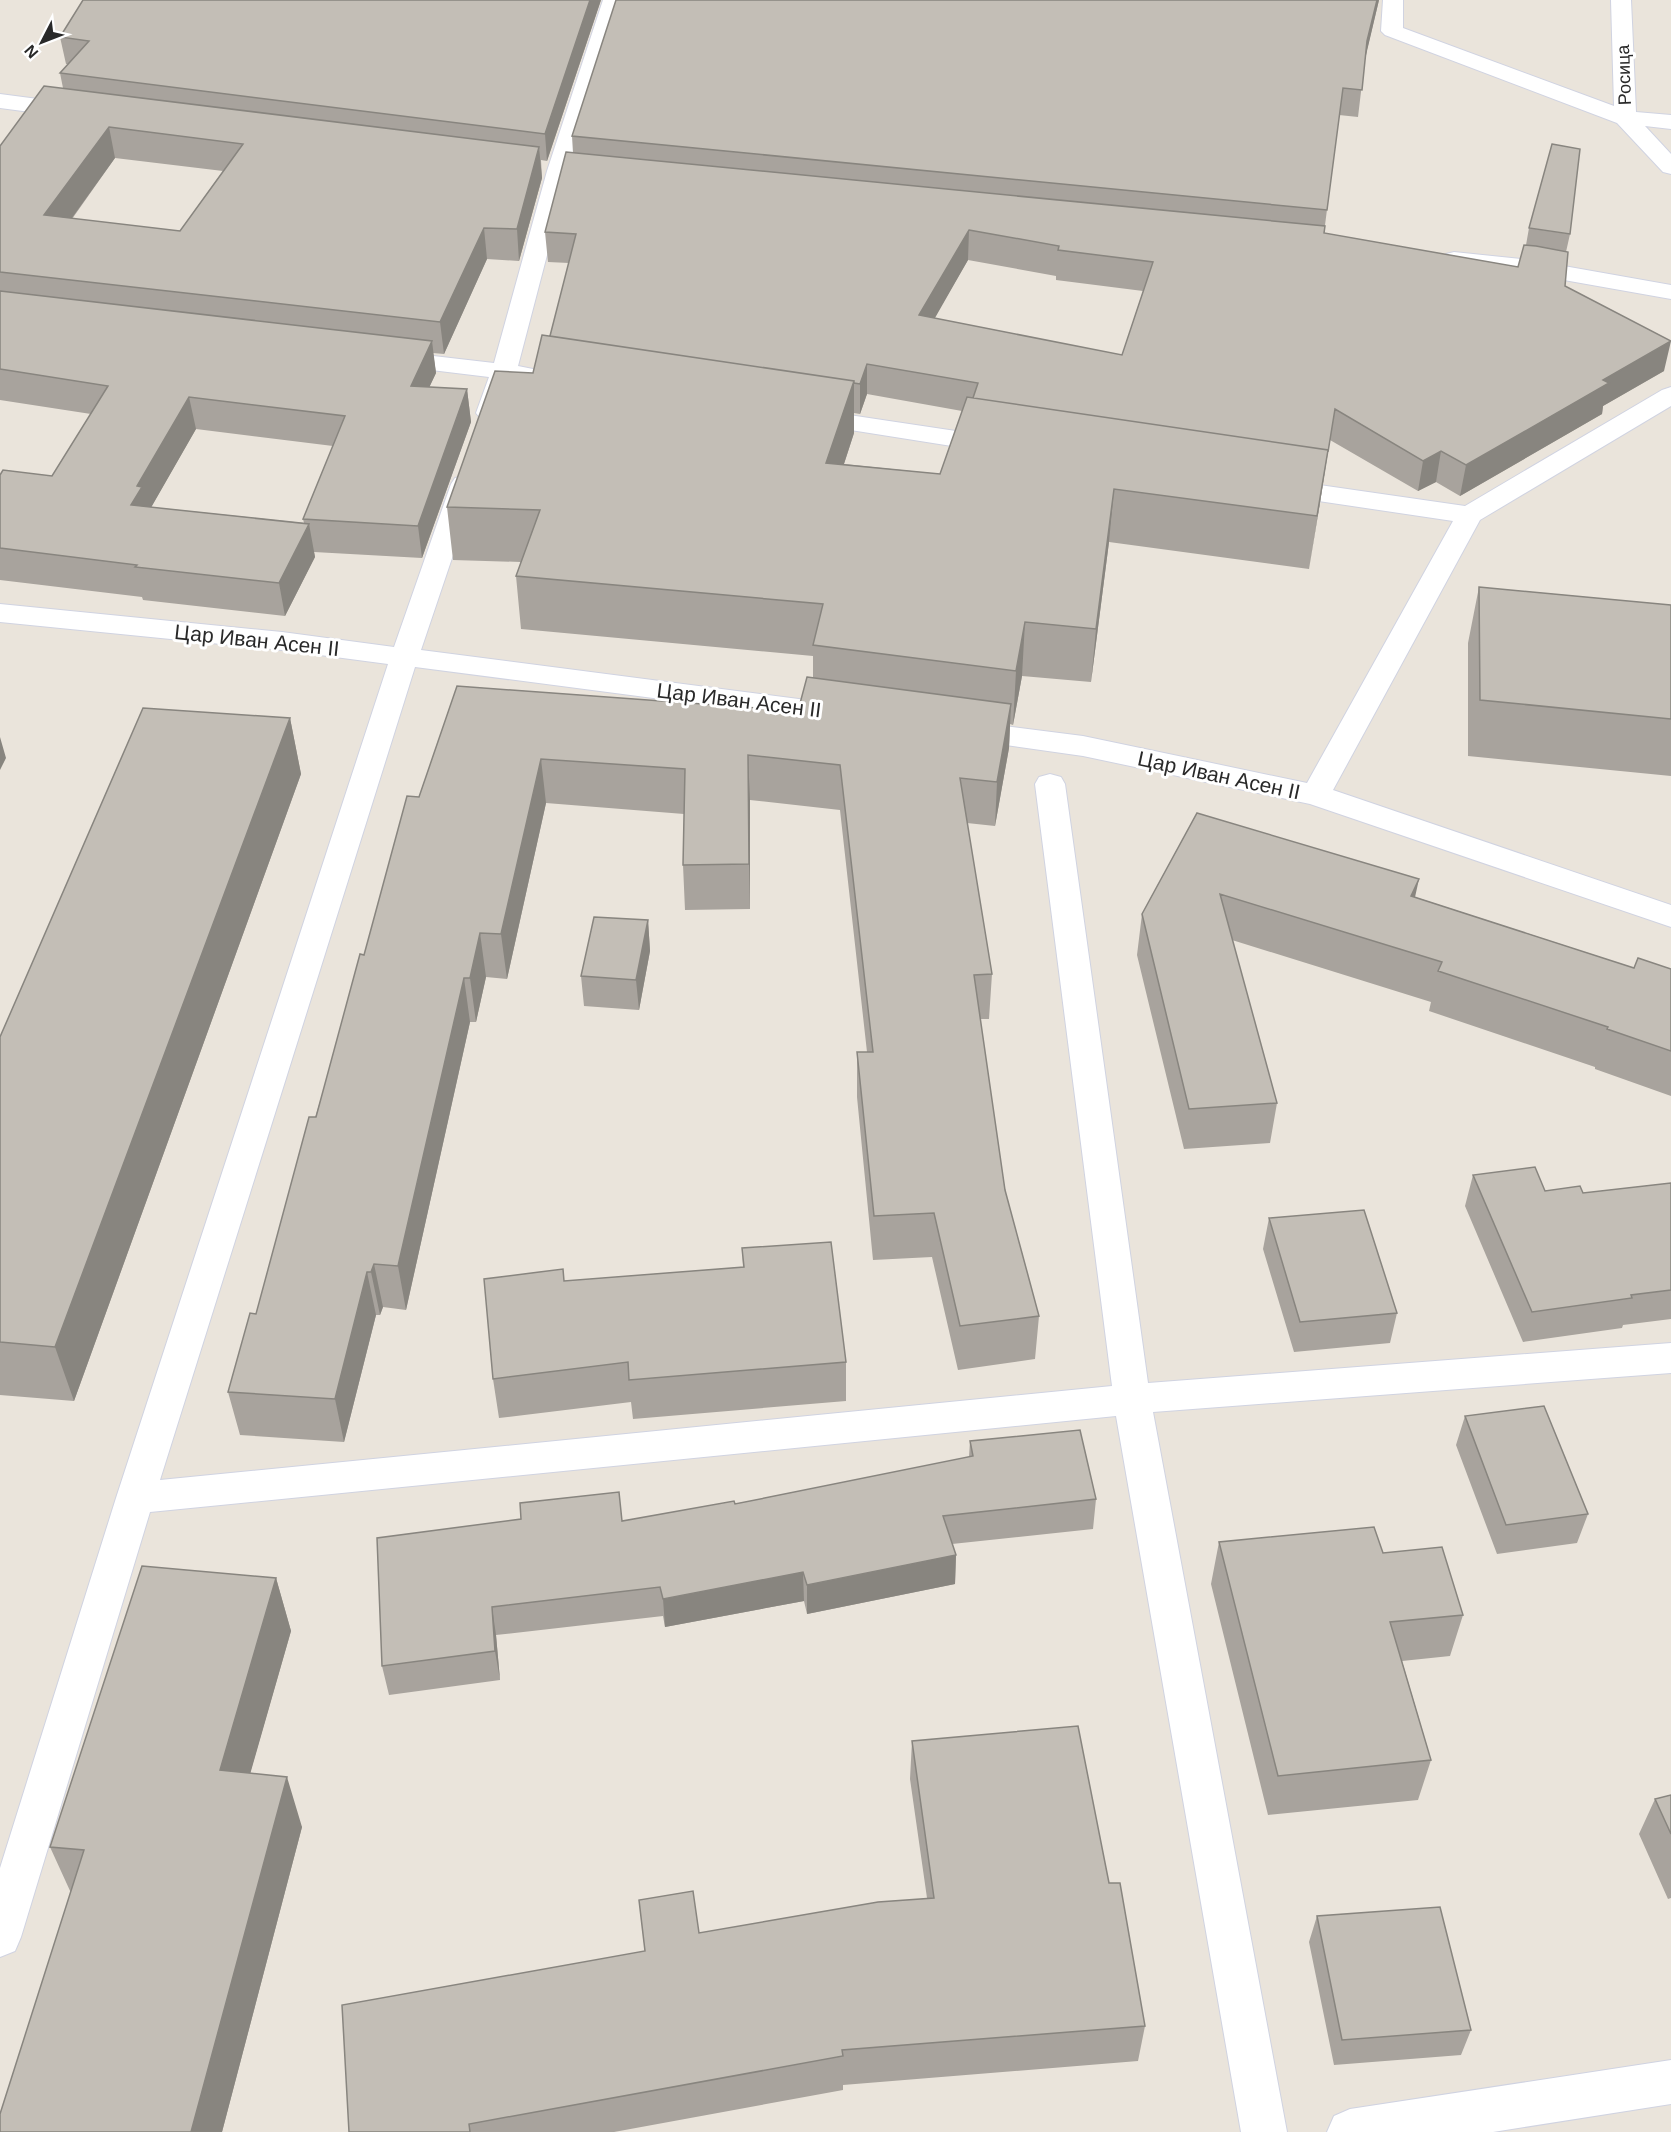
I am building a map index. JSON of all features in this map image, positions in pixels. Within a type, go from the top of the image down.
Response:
[{"type":"street","points":[[0,1937],[135,1498],[404,657],[504,371],[558,170],[613,0]]},
{"type":"street","points":[[1393,0],[1392,31],[1625,118],[1671,122]]},
{"type":"street","name":"Росица","points":[[1621,0],[1625,118],[1671,167]]},
{"type":"street","points":[[0,101],[95,113]]},
{"type":"street","points":[[1436,257],[1530,267],[1671,292]]},
{"type":"street","points":[[363,355],[551,378]]},
{"type":"street","points":[[1316,795],[1469,515],[1671,395]]},
{"type":"street","points":[[786,414],[1022,449]]},
{"type":"street","points":[[1257,484],[1469,515]]},
{"type":"street","name":"Цар Иван Асен II","points":[[0,613],[282,642],[874,717]]},
{"type":"street","name":"Цар Иван Асен II","points":[[942,727],[1083,746],[1316,795],[1671,916]]},
{"type":"street","points":[[1050,784],[1132,1399],[1264,2132]]},
{"type":"street","points":[[135,1498],[1132,1399],[1671,1358]]},
{"type":"street","points":[[1350,2132],[1671,2082]]},
{"type":"building","points":[[83,0],[590,0],[545,134],[60,73],[89,41],[60,37]]},
{"type":"building","points":[[616,0],[1377,0],[1367,41],[1362,90],[1343,88],[1327,210],[572,136]]},
{"type":"building","points":[[44,86],[539,147],[517,229],[484,228],[440,322],[0,272],[0,146]],"holes":[[[109,127],[243,144],[180,231],[44,215]]]},
{"type":"building","points":[[1552,144],[1580,149],[1570,234],[1529,228]]},
{"type":"building","points":[[566,152],[1325,226],[1324,233],[1518,267],[1524,245],[1536,246],[1568,252],[1565,286],[1671,341],[1603,380],[1609,383],[1466,465],[1441,451],[1423,461],[1335,409],[1328,452],[1328,450],[973,398],[978,383],[867,364],[860,384],[854,381],[550,336],[576,234],[545,232]],"holes":[[[969,230],[1059,246],[1058,250],[1153,262],[1122,355],[919,315]]]},
{"type":"building","points":[[0,291],[432,341],[411,386],[467,389],[418,526],[303,519],[345,416],[189,397],[137,486],[142,487],[131,505],[309,524],[279,583],[135,567],[137,565],[0,548],[0,475],[3,470],[52,476],[108,386],[0,369]]},
{"type":"building","points":[[542,335],[854,381],[826,463],[940,474],[967,397],[1328,450],[1317,516],[1114,489],[1096,629],[1025,622],[1016,671],[813,645],[823,604],[516,576],[540,510],[447,507],[495,371],[533,373]]},
{"type":"building","points":[[1479,587],[1671,605],[1671,719],[1480,700]]},
{"type":"building","points":[[807,677],[1011,704],[997,782],[960,778],[992,974],[974,975],[1005,1190],[1039,1316],[960,1326],[934,1213],[874,1216],[857,1052],[873,1052],[840,765],[748,755],[749,864],[683,865],[685,769],[541,759],[501,934],[480,933],[470,978],[464,978],[398,1266],[374,1264],[371,1272],[367,1272],[335,1399],[228,1392],[250,1313],[256,1314],[309,1117],[316,1117],[360,954],[364,955],[407,796],[419,797],[457,686],[798,711]]},
{"type":"building","points":[[143,708],[290,718],[55,1347],[0,1342],[0,1037]]},
{"type":"building","points":[[1197,813],[1419,879],[1411,896],[1634,968],[1638,958],[1671,969],[1671,1051],[1607,1029],[1608,1027],[1438,971],[1442,962],[1220,894],[1277,1103],[1189,1109],[1142,914]]},
{"type":"building","points":[[594,917],[648,920],[636,980],[581,976]]},
{"type":"building","points":[[1535,1167],[1545,1191],[1580,1186],[1583,1193],[1671,1183],[1671,1290],[1631,1295],[1632,1298],[1532,1312],[1473,1175]]},
{"type":"building","points":[[1364,1210],[1397,1313],[1300,1322],[1269,1218]]},
{"type":"building","points":[[831,1242],[846,1362],[629,1380],[628,1362],[493,1379],[484,1279],[563,1269],[564,1281],[744,1267],[742,1248]]},
{"type":"building","points":[[1544,1406],[1588,1514],[1506,1525],[1465,1416]]},
{"type":"building","points":[[1080,1430],[1096,1499],[943,1516],[956,1555],[807,1585],[803,1572],[663,1599],[660,1587],[492,1607],[495,1651],[382,1666],[377,1538],[521,1519],[520,1503],[619,1492],[622,1521],[734,1501],[735,1504],[973,1456],[970,1441]]},
{"type":"building","points":[[1374,1527],[1383,1553],[1442,1547],[1463,1615],[1390,1622],[1431,1760],[1278,1776],[1219,1542]]},
{"type":"building","points":[[142,1566],[276,1578],[220,1770],[287,1777],[191,2132],[0,2132],[0,2114],[84,1850],[50,1847]]},
{"type":"building","points":[[1078,1726],[1109,1883],[1120,1883],[1145,2026],[842,2050],[843,2056],[469,2124],[470,2132],[349,2132],[342,2005],[645,1951],[639,1900],[693,1891],[699,1933],[878,1902],[934,1898],[912,1741]]},
{"type":"building","points":[[1671,1795],[1671,1834],[1655,1799]]},
{"type":"building","points":[[1440,1907],[1471,2030],[1342,2040],[1317,1916]]}]
